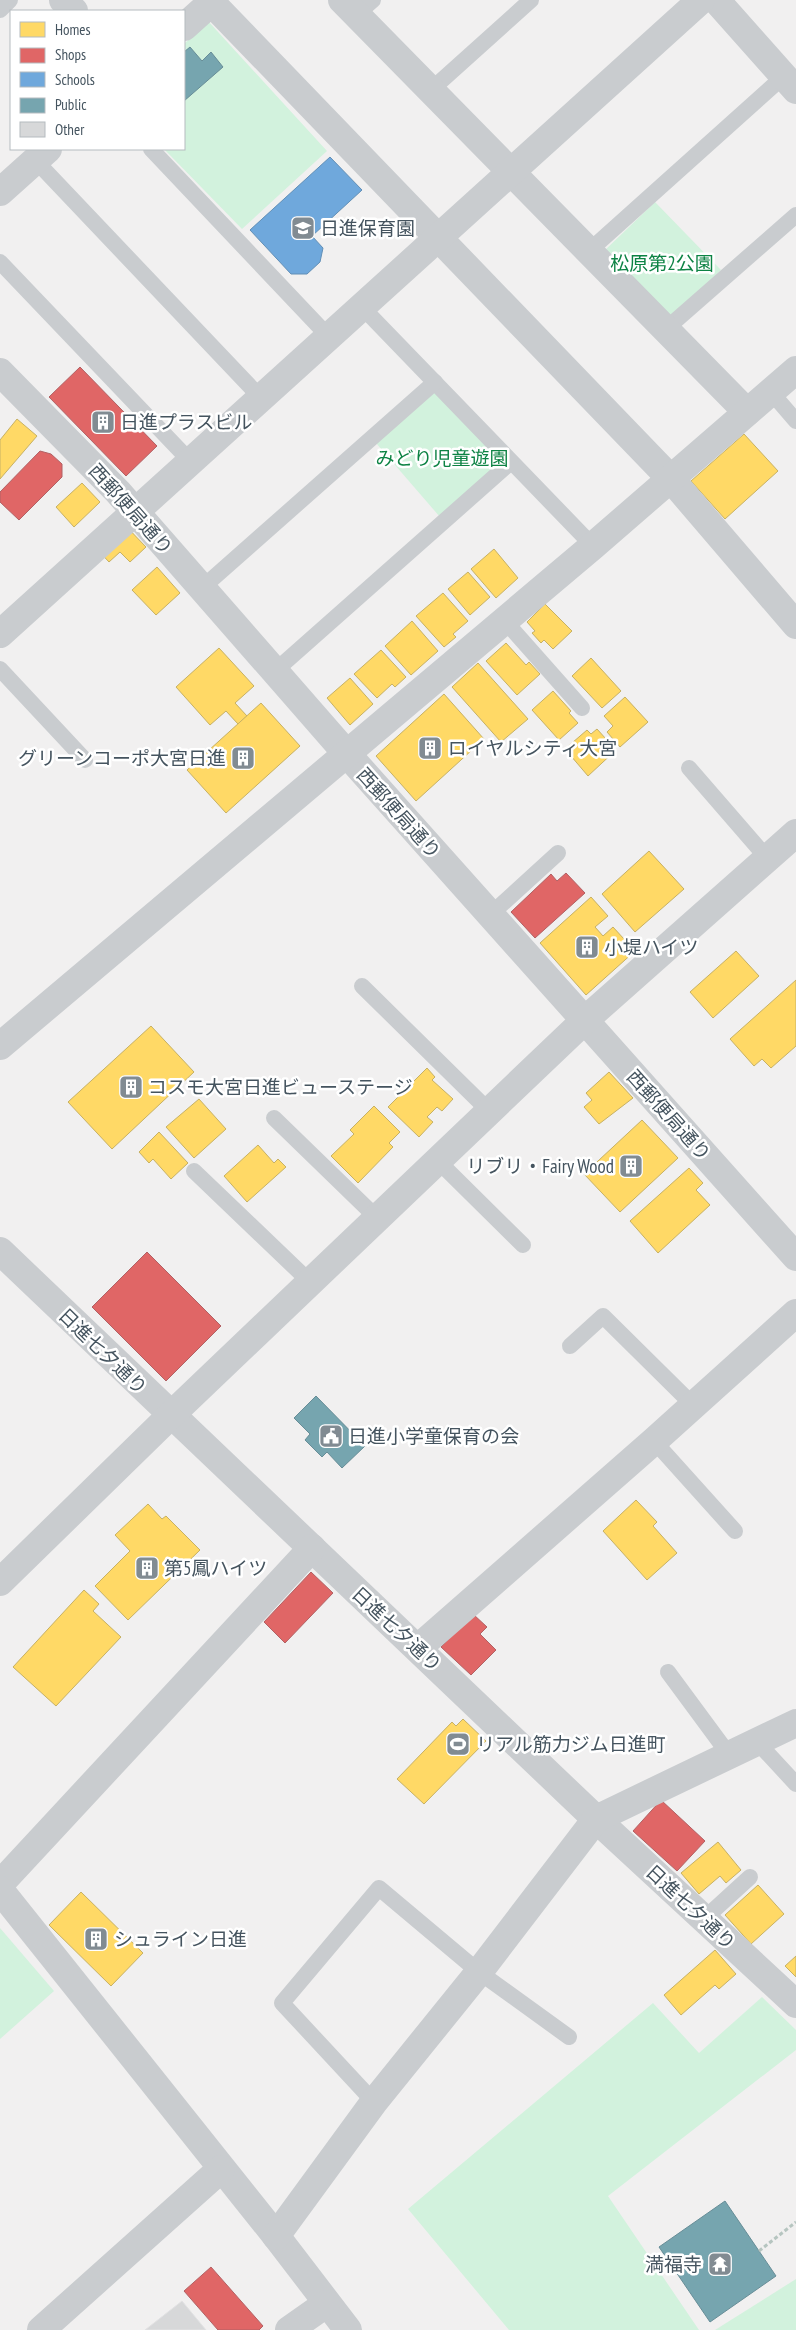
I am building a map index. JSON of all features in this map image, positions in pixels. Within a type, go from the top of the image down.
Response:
[{"type":"street","points":[[64,0],[73,10]]},
{"type":"street","points":[[0,634],[701,0]]},
{"type":"street","points":[[716,0],[790,83]]},
{"type":"street","points":[[185,26],[211,1],[670,479],[796,625]]},
{"type":"street","points":[[357,5],[430,90],[747,412]]},
{"type":"street","points":[[0,192],[42,155]]},
{"type":"street","points":[[2,1039],[347,754],[593,546],[796,370]]},
{"type":"street","name":"西郵便局通り","points":[[0,372],[118,492],[347,754],[796,1257]]},
{"type":"street","points":[[0,1582],[170,1416],[585,1020],[796,833]]},
{"type":"street","name":"日進七夕通り","points":[[0,1251],[170,1416],[418,1648],[596,1819],[796,2004]]},
{"type":"street","points":[[418,1648],[694,1406],[796,1313]]},
{"type":"street","points":[[0,1884],[312,1548]]},
{"type":"street","points":[[276,2236],[374,2102],[479,1972],[596,1819],[758,1743],[796,1723]]},
{"type":"street","points":[[0,1890],[221,2170],[276,2236],[326,2304],[348,2330]]},
{"type":"street","points":[[41,2330],[221,2170]]},
{"type":"street","points":[[289,2330],[326,2304]]},
{"type":"lane","points":[[0,10],[10,0]]},
{"type":"lane","points":[[430,90],[530,0]]},
{"type":"lane","points":[[589,251],[790,83]]},
{"type":"lane","points":[[152,150],[329,337]]},
{"type":"lane","points":[[42,155],[261,398]]},
{"type":"lane","points":[[666,330],[796,215]]},
{"type":"lane","points":[[0,262],[191,462]]},
{"type":"lane","points":[[362,308],[593,546]]},
{"type":"lane","points":[[202,588],[435,382]]},
{"type":"lane","points":[[771,392],[796,421]]},
{"type":"lane","points":[[275,671],[511,462]]},
{"type":"lane","points":[[504,620],[582,708]]},
{"type":"lane","points":[[0,669],[85,760]]},
{"type":"lane","points":[[688,768],[767,858]]},
{"type":"lane","points":[[490,915],[558,853]]},
{"type":"lane","points":[[362,986],[490,1111]]},
{"type":"lane","points":[[274,1118],[377,1218]]},
{"type":"lane","points":[[438,1161],[523,1246]]},
{"type":"lane","points":[[194,1171],[310,1282]]},
{"type":"lane","points":[[570,1346],[603,1316],[694,1406]]},
{"type":"lane","points":[[654,1441],[736,1531]]},
{"type":"lane","points":[[668,1672],[730,1756]]},
{"type":"lane","points":[[758,1743],[796,1784]]},
{"type":"lane","points":[[704,1919],[750,1877]]},
{"type":"lane","points":[[374,2102],[282,2003],[379,1888],[479,1972],[569,2037]]},
{"type":"path","points":[[759,2251],[796,2222]]},
{"type":"green space","points":[[208,21],[327,151],[242,229],[165,150],[185,150],[185,43]]},
{"type":"green space","name":"松原第2公園","points":[[655,202],[721,270],[667,322],[601,254]]},
{"type":"green space","name":"みどり児童遊園","points":[[435,392],[502,461],[440,517],[376,443]]},
{"type":"green space","points":[[0,1928],[54,1991],[0,2039]]},
{"type":"green space","points":[[762,1997],[796,2030],[796,2050],[608,2196],[699,2330],[509,2330],[408,2209],[653,2003],[699,2053]]},
{"type":"green space","points":[[796,2279],[796,2330],[715,2330]]},
{"type":"building: Homes","points":[[17,419],[37,436],[0,479],[0,440]]},
{"type":"building: Homes","points":[[744,434],[778,471],[725,519],[691,481]]},
{"type":"building: Homes","points":[[82,483],[100,502],[74,527],[56,507]]},
{"type":"building: Homes","points":[[123,523],[146,547],[130,562],[120,552],[109,562],[96,548]]},
{"type":"building: Homes","points":[[494,549],[518,578],[496,598],[471,569]]},
{"type":"building: Homes","points":[[157,567],[180,593],[156,615],[132,590]]},
{"type":"building: Homes","points":[[468,572],[490,597],[470,615],[448,589]]},
{"type":"building: Homes","points":[[443,593],[468,621],[453,634],[456,637],[444,647],[416,616]]},
{"type":"building: Homes","points":[[545,604],[572,631],[553,649],[544,640],[541,643],[532,633],[535,631],[527,622]]},
{"type":"building: Homes","points":[[412,621],[438,651],[411,675],[385,646]]},
{"type":"building: Homes","points":[[506,643],[526,665],[529,662],[540,674],[517,695],[486,661]]},
{"type":"building: Homes","points":[[219,648],[254,686],[235,703],[247,716],[238,724],[226,711],[210,725],[176,687]]},
{"type":"building: Homes","points":[[381,650],[406,677],[395,687],[392,684],[377,698],[354,674]]},
{"type":"building: Homes","points":[[591,658],[621,691],[602,708],[572,676]]},
{"type":"building: Homes","points":[[478,663],[528,719],[501,742],[452,687]]},
{"type":"building: Homes","points":[[350,678],[373,704],[350,725],[327,698]]},
{"type":"building: Homes","points":[[553,691],[571,711],[569,713],[578,723],[559,740],[532,710]]},
{"type":"building: Homes","name":"ロイヤルシティ大宮","points":[[444,694],[484,739],[416,801],[376,756]]},
{"type":"building: Homes","points":[[625,697],[648,722],[620,747],[607,732],[613,726],[604,716]]},
{"type":"building: Homes","name":"グリーンコーポ大宮日進","points":[[261,703],[300,746],[226,813],[187,770]]},
{"type":"building: Homes","points":[[597,729],[616,750],[588,776],[565,749],[587,730],[591,734]]},
{"type":"building: Homes","points":[[649,851],[684,889],[635,932],[602,894]]},
{"type":"building: Homes","name":"小堤ハイツ","points":[[591,897],[608,916],[595,927],[603,936],[613,927],[635,951],[586,995],[540,943]]},
{"type":"building: Homes","points":[[736,951],[759,976],[713,1018],[690,992]]},
{"type":"building: Homes","points":[[796,980],[796,1046],[771,1068],[762,1059],[754,1066],[730,1039]]},
{"type":"building: Homes","name":"コスモ大宮日進ビューステージ","points":[[151,1026],[194,1072],[112,1149],[68,1102]]},
{"type":"building: Homes","points":[[427,1068],[435,1077],[432,1080],[453,1099],[442,1111],[437,1107],[427,1117],[433,1122],[419,1137],[388,1107]]},
{"type":"building: Homes","points":[[609,1072],[633,1098],[599,1124],[584,1107],[592,1100],[586,1093]]},
{"type":"building: Homes","points":[[199,1099],[226,1129],[194,1158],[166,1127]]},
{"type":"building: Homes","points":[[374,1106],[400,1132],[389,1143],[393,1147],[358,1183],[331,1156],[354,1134],[350,1130]]},
{"type":"building: Homes","name":"リブリ・Fairy Wood","points":[[642,1120],[678,1158],[620,1212],[584,1174]]},
{"type":"building: Homes","points":[[159,1132],[188,1163],[171,1179],[153,1159],[149,1163],[139,1152]]},
{"type":"building: Homes","points":[[258,1145],[274,1163],[278,1159],[286,1167],[247,1202],[224,1176]]},
{"type":"building: Homes","points":[[689,1168],[703,1183],[696,1190],[710,1205],[658,1253],[630,1221]]},
{"type":"building: Homes","points":[[636,1500],[657,1522],[653,1526],[677,1553],[647,1580],[603,1531]]},
{"type":"building: Homes","name":"第5鳳ハイツ","points":[[148,1504],[162,1519],[166,1516],[200,1550],[128,1620],[95,1586],[130,1551],[115,1535]]},
{"type":"building: Homes","points":[[84,1590],[99,1604],[93,1611],[121,1637],[56,1706],[13,1667]]},
{"type":"building: Homes","points":[[463,1719],[486,1741],[424,1804],[397,1779],[452,1722],[456,1726]]},
{"type":"building: Homes","points":[[718,1842],[741,1870],[726,1883],[720,1876],[699,1894],[681,1873]]},
{"type":"building: Homes","points":[[758,1885],[784,1914],[751,1944],[725,1915]]},
{"type":"building: Homes","name":"シュライン日進","points":[[81,1892],[143,1953],[111,1986],[49,1925]]},
{"type":"building: Homes","points":[[715,1950],[736,1974],[719,1989],[715,1985],[681,2015],[664,1995]]},
{"type":"building: Homes","points":[[796,1956],[796,1977],[785,1966]]},
{"type":"building: Shops","name":"日進プラスビル","points":[[80,367],[157,446],[126,476],[49,397]]},
{"type":"building: Shops","points":[[40,451],[51,454],[62,464],[62,477],[19,520],[0,502],[0,492]]},
{"type":"building: Shops","points":[[566,873],[585,893],[535,938],[511,912],[551,874],[557,881]]},
{"type":"building: Shops","points":[[147,1252],[221,1326],[166,1381],[92,1307]]},
{"type":"building: Shops","points":[[311,1572],[333,1593],[285,1643],[264,1622]]},
{"type":"building: Shops","points":[[473,1614],[487,1627],[480,1634],[496,1650],[471,1675],[441,1647]]},
{"type":"building: Shops","points":[[661,1800],[705,1841],[677,1871],[633,1831]]},
{"type":"building: Shops","points":[[211,2267],[263,2326],[259,2330],[218,2330],[184,2291]]},
{"type":"building: Schools","points":[[330,157],[362,190],[312,236],[323,248],[320,262],[307,274],[291,274],[250,230]]},
{"type":"building: Public","points":[[190,47],[202,61],[211,52],[223,67],[185,100],[185,51]]},
{"type":"building: Public","points":[[316,1396],[365,1446],[342,1468],[327,1452],[322,1457],[305,1440],[310,1434],[294,1418]]},
{"type":"building: Public","points":[[725,2201],[776,2276],[710,2322],[659,2247]]},
{"type":"building: Other","points":[[182,2301],[206,2330],[145,2330]]},
{"type":"place","name":"日進保育園","points":[[303,228]]},
{"type":"place","name":"日進プラスビル","points":[[103,422]]},
{"type":"place","name":"ロイヤルシティ大宮","points":[[430,748]]},
{"type":"place","name":"グリーンコーポ大宮日進","points":[[243,758]]},
{"type":"place","name":"小堤ハイツ","points":[[587,947]]},
{"type":"place","name":"コスモ大宮日進ビューステージ","points":[[131,1087]]},
{"type":"place","name":"リブリ・Fairy Wood","points":[[631,1166]]},
{"type":"place","name":"日進小学童保育の会","points":[[331,1436]]},
{"type":"place","name":"第5鳳ハイツ","points":[[147,1568]]},
{"type":"place","name":"リアル筋力ジム日進町","points":[[458,1744]]},
{"type":"place","name":"シュライン日進","points":[[96,1939]]},
{"type":"place","name":"満福寺","points":[[720,2264]]}]
